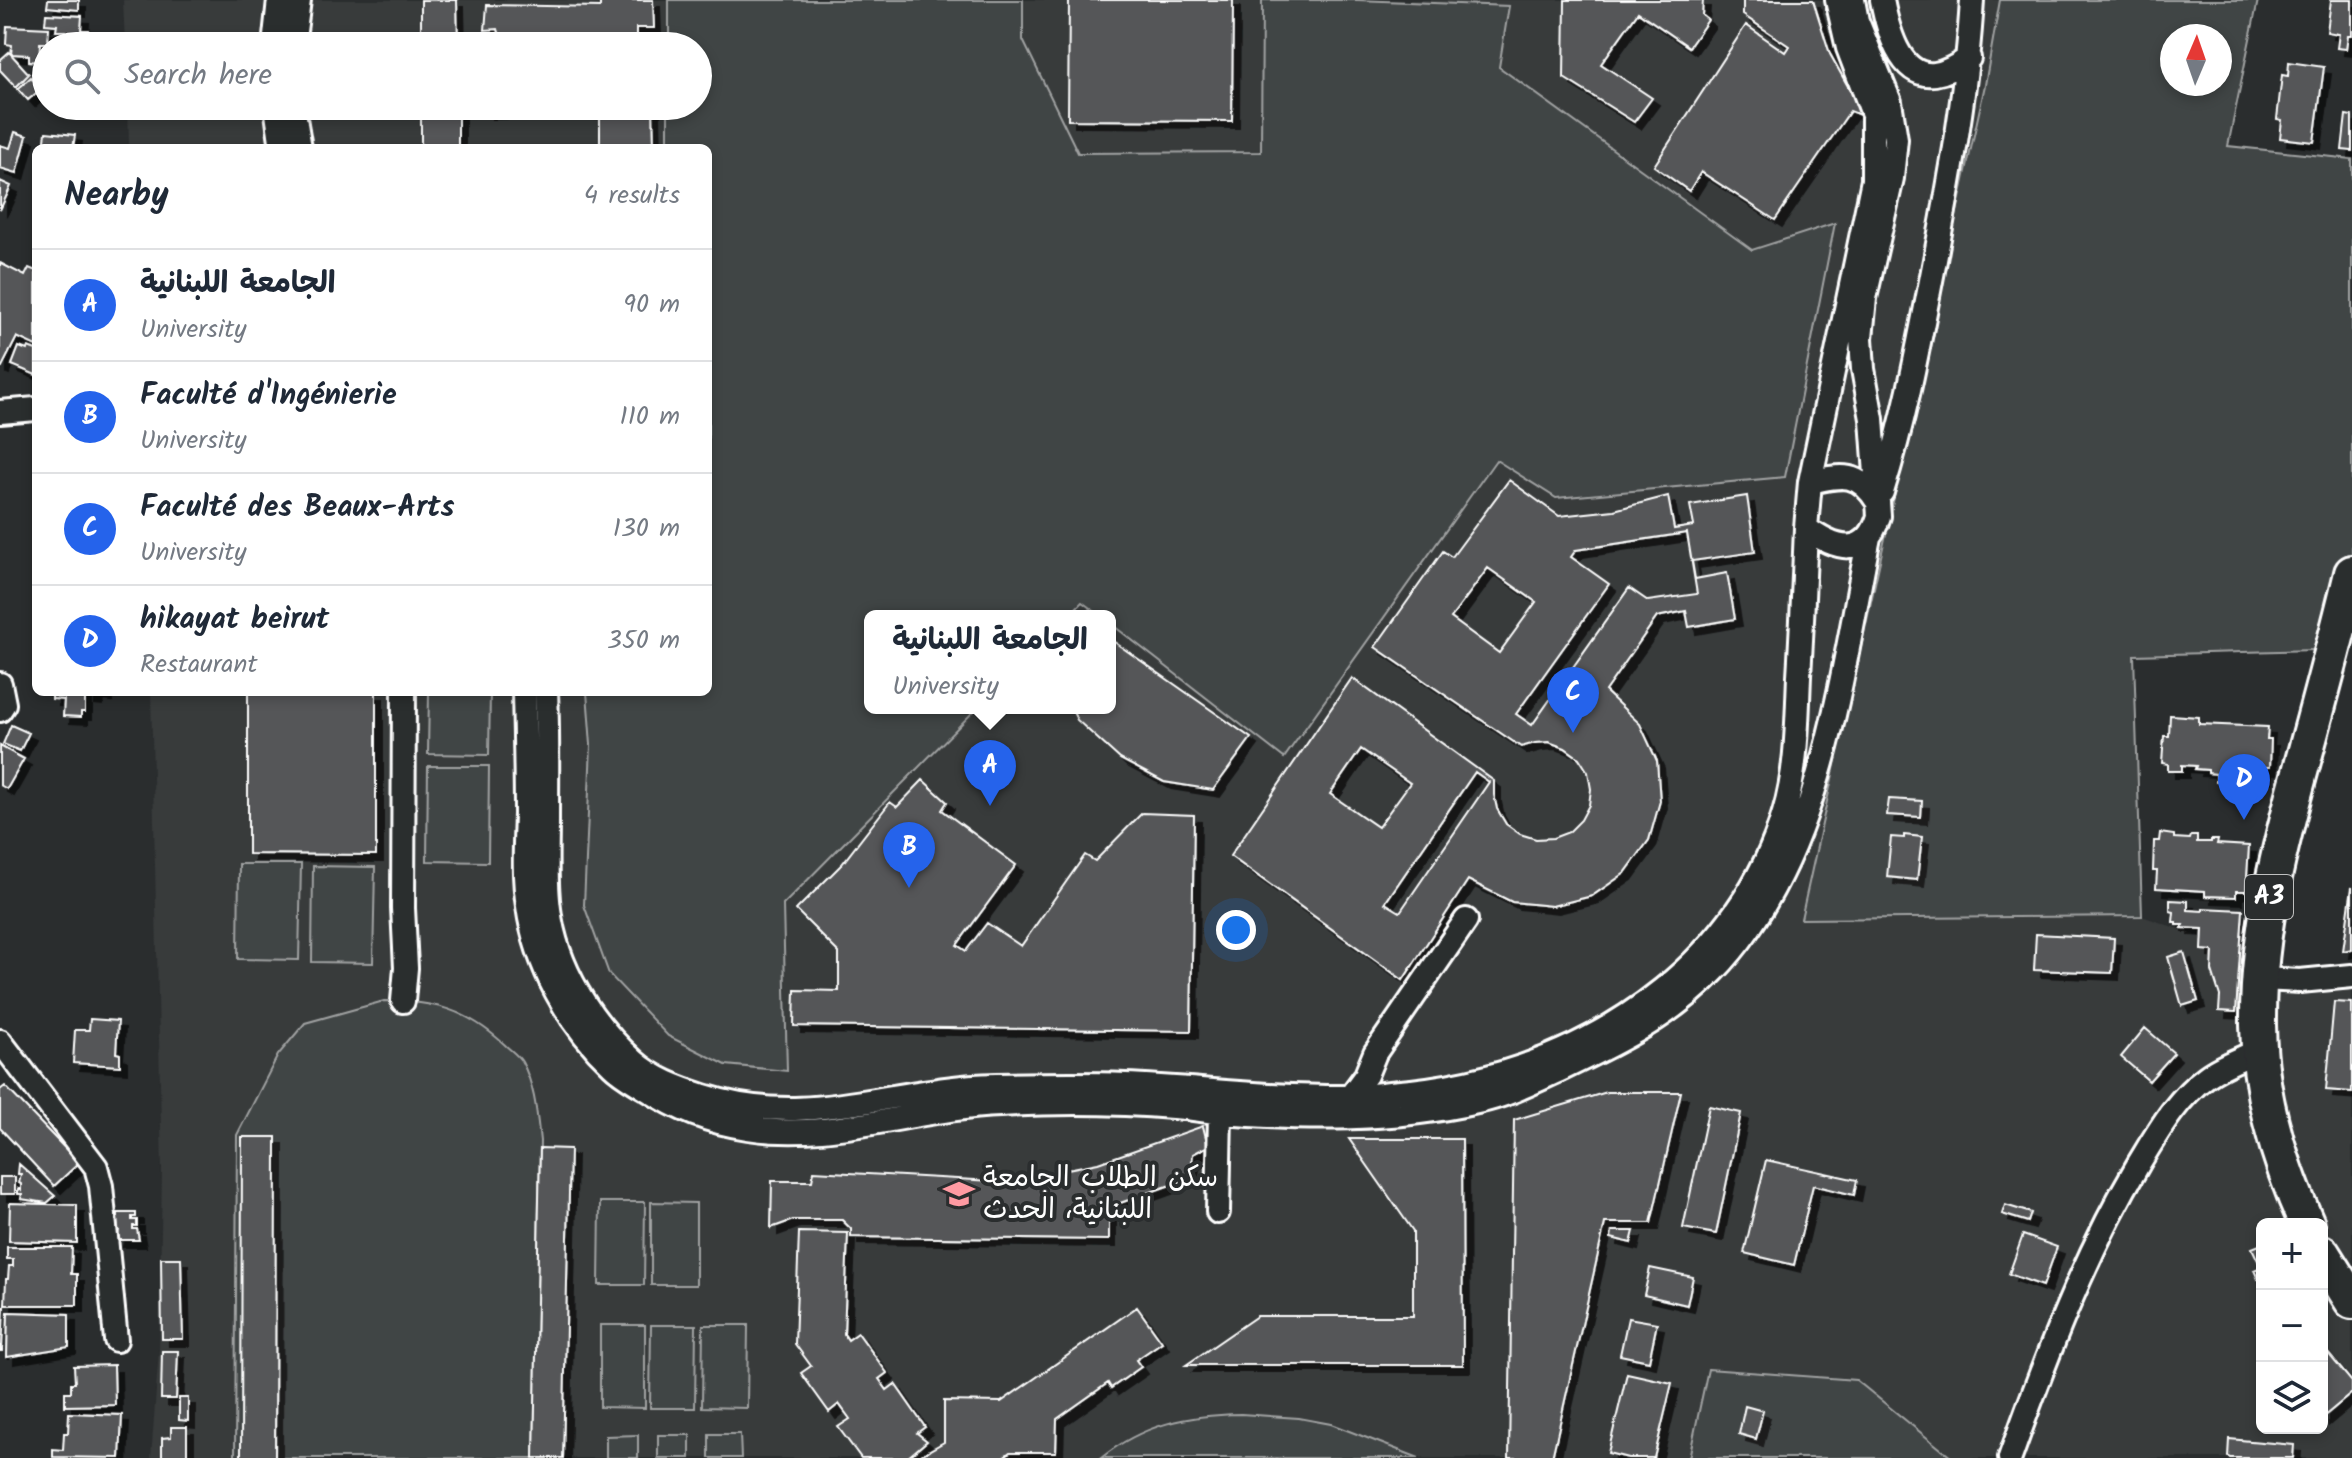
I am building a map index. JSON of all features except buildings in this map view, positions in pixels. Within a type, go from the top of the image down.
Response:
[{"type":"highway","name":"A3","points":[[2305,1218],[2270,1120],[2258,1026],[2263,936],[2281,841],[2352,573]]},
{"type":"highway","points":[[2328,1263],[2352,1301]]},
{"type":"street","points":[[276,32],[279,0]]},
{"type":"street","points":[[295,32],[299,0]]},
{"type":"street","points":[[546,696],[549,909],[564,963],[581,998],[601,1027],[630,1057],[658,1078],[796,1132],[904,1095],[989,1085],[1123,1085],[1349,1108],[1480,1080],[1570,1047],[1618,1022],[1668,985],[1702,952],[1729,919],[1748,895],[1784,815],[1791,782],[1797,720],[1810,482],[1873,180],[1873,114],[1848,48],[1837,0]]},
{"type":"street","points":[[847,1117],[1009,1104],[1124,1104],[1220,1113],[1349,1108],[1432,1111],[1480,1102],[1527,1086],[1616,1045],[1658,1019],[1716,969],[1748,932],[1769,899],[1801,828],[1830,727],[1869,537],[1879,516],[1872,419],[1861,338],[1865,298],[1892,178],[1896,139],[1890,102],[1861,33],[1853,0]]},
{"type":"street","points":[[1882,0],[1888,27],[1900,53],[1917,72],[1927,75],[1949,71],[1969,58]]},
{"type":"street","points":[[1878,503],[1899,439],[1910,392],[1951,177],[1969,58],[1972,0]]},
{"type":"street","points":[[278,120],[281,144]]},
{"type":"street","points":[[295,120],[299,144]]},
{"type":"street","points":[[0,412],[32,409]]},
{"type":"street","points":[[1810,482],[1852,477],[1868,486],[1878,503]]},
{"type":"street","points":[[1806,528],[1825,542],[1840,547],[1856,545],[1869,537]]},
{"type":"street","points":[[0,684],[4,704],[0,710]]},
{"type":"street","points":[[403,1001],[406,968],[403,908],[404,696]]},
{"type":"street","points":[[524,696],[527,904],[546,970],[565,1008],[612,1065],[674,1107],[703,1119],[761,1120]]},
{"type":"street","points":[[1349,1108],[1375,1053],[1466,920]]},
{"type":"street","points":[[2260,979],[2300,981],[2352,976]]},
{"type":"street","points":[[0,1041],[96,1167],[101,1186],[116,1340]]},
{"type":"street","points":[[2010,1458],[2043,1366],[2076,1288],[2122,1191],[2155,1136],[2179,1101],[2206,1076],[2260,1050]]},
{"type":"street","points":[[1218,1212],[1220,1113]]},
{"type":"shaded area","points":[[123,0],[2000,0],[1985,85],[1801,919],[2142,916],[2272,962],[2352,973],[2352,1458],[1952,1458],[1856,1380],[1709,1369],[1689,1458],[1419,1458],[1331,1424],[1299,1418],[1241,1414],[1202,1415],[1169,1422],[1129,1439],[1101,1458],[151,1458],[159,1349],[162,1171],[151,696],[712,696],[712,144],[129,144],[128,120],[712,120],[712,32],[124,32]]},
{"type":"shaded area","points":[[669,0],[1023,0],[1023,40],[1078,153],[1261,152],[1262,0],[1509,6],[1499,67],[1752,250],[1835,223],[1785,477],[1556,498],[1496,460],[1284,758],[1116,628],[1116,610],[1093,610],[1082,602],[1074,610],[864,610],[864,714],[971,714],[783,905],[787,1071],[726,1065],[668,1036],[609,974],[584,905],[591,745],[587,696],[712,696],[712,144],[668,144],[668,120],[712,120],[712,32],[669,32]]},
{"type":"shaded area","points":[[2000,0],[2258,0],[2228,146],[2352,159],[2352,649],[2134,655],[2142,916],[1801,919],[1985,85]]},
{"type":"shaded area","points":[[429,696],[490,696],[489,755],[428,754]]},
{"type":"shaded area","points":[[428,766],[489,766],[488,862],[427,861]]},
{"type":"shaded area","points":[[239,864],[301,864],[299,960],[238,959]]},
{"type":"shaded area","points":[[313,866],[375,867],[373,963],[312,962]]},
{"type":"shaded area","points":[[384,1001],[434,1005],[463,1015],[490,1032],[518,1057],[530,1081],[540,1141],[534,1458],[235,1458],[237,1135],[278,1055],[305,1023]]},
{"type":"shaded area","points":[[600,1202],[645,1202],[644,1285],[599,1285]]},
{"type":"shaded area","points":[[651,1202],[696,1203],[696,1285],[651,1285]]},
{"type":"shaded area","points":[[600,1325],[645,1325],[645,1408],[600,1407]]},
{"type":"shaded area","points":[[651,1325],[696,1325],[695,1408],[650,1408]]},
{"type":"shaded area","points":[[703,1325],[748,1325],[747,1408],[702,1407]]},
{"type":"shaded area","points":[[1708,1369],[1856,1380],[1952,1458],[1689,1458]]},
{"type":"shaded area","points":[[1241,1414],[1299,1418],[1331,1424],[1419,1458],[1101,1458],[1150,1429],[1184,1419]]},
{"type":"shaded area","points":[[709,1434],[740,1434],[741,1458],[709,1458]]},
{"type":"shaded area","points":[[638,1435],[638,1458],[606,1458],[606,1436]]},
{"type":"shaded area","points":[[658,1435],[690,1435],[690,1458],[658,1458]]},
{"type":"place","name":"Faculté des Beaux-Arts","points":[[1573,733]]},
{"type":"place","name":"الجامعة اللبنانية","points":[[990,806]]},
{"type":"place","name":"hikayat beirut","points":[[2244,820]]},
{"type":"place","name":"Faculté d'Ingénierie","points":[[909,888]]},
{"type":"place","name":"سكن الطلاب الجامعة اللبنانية، الحدث","points":[[959,1194]]}]
